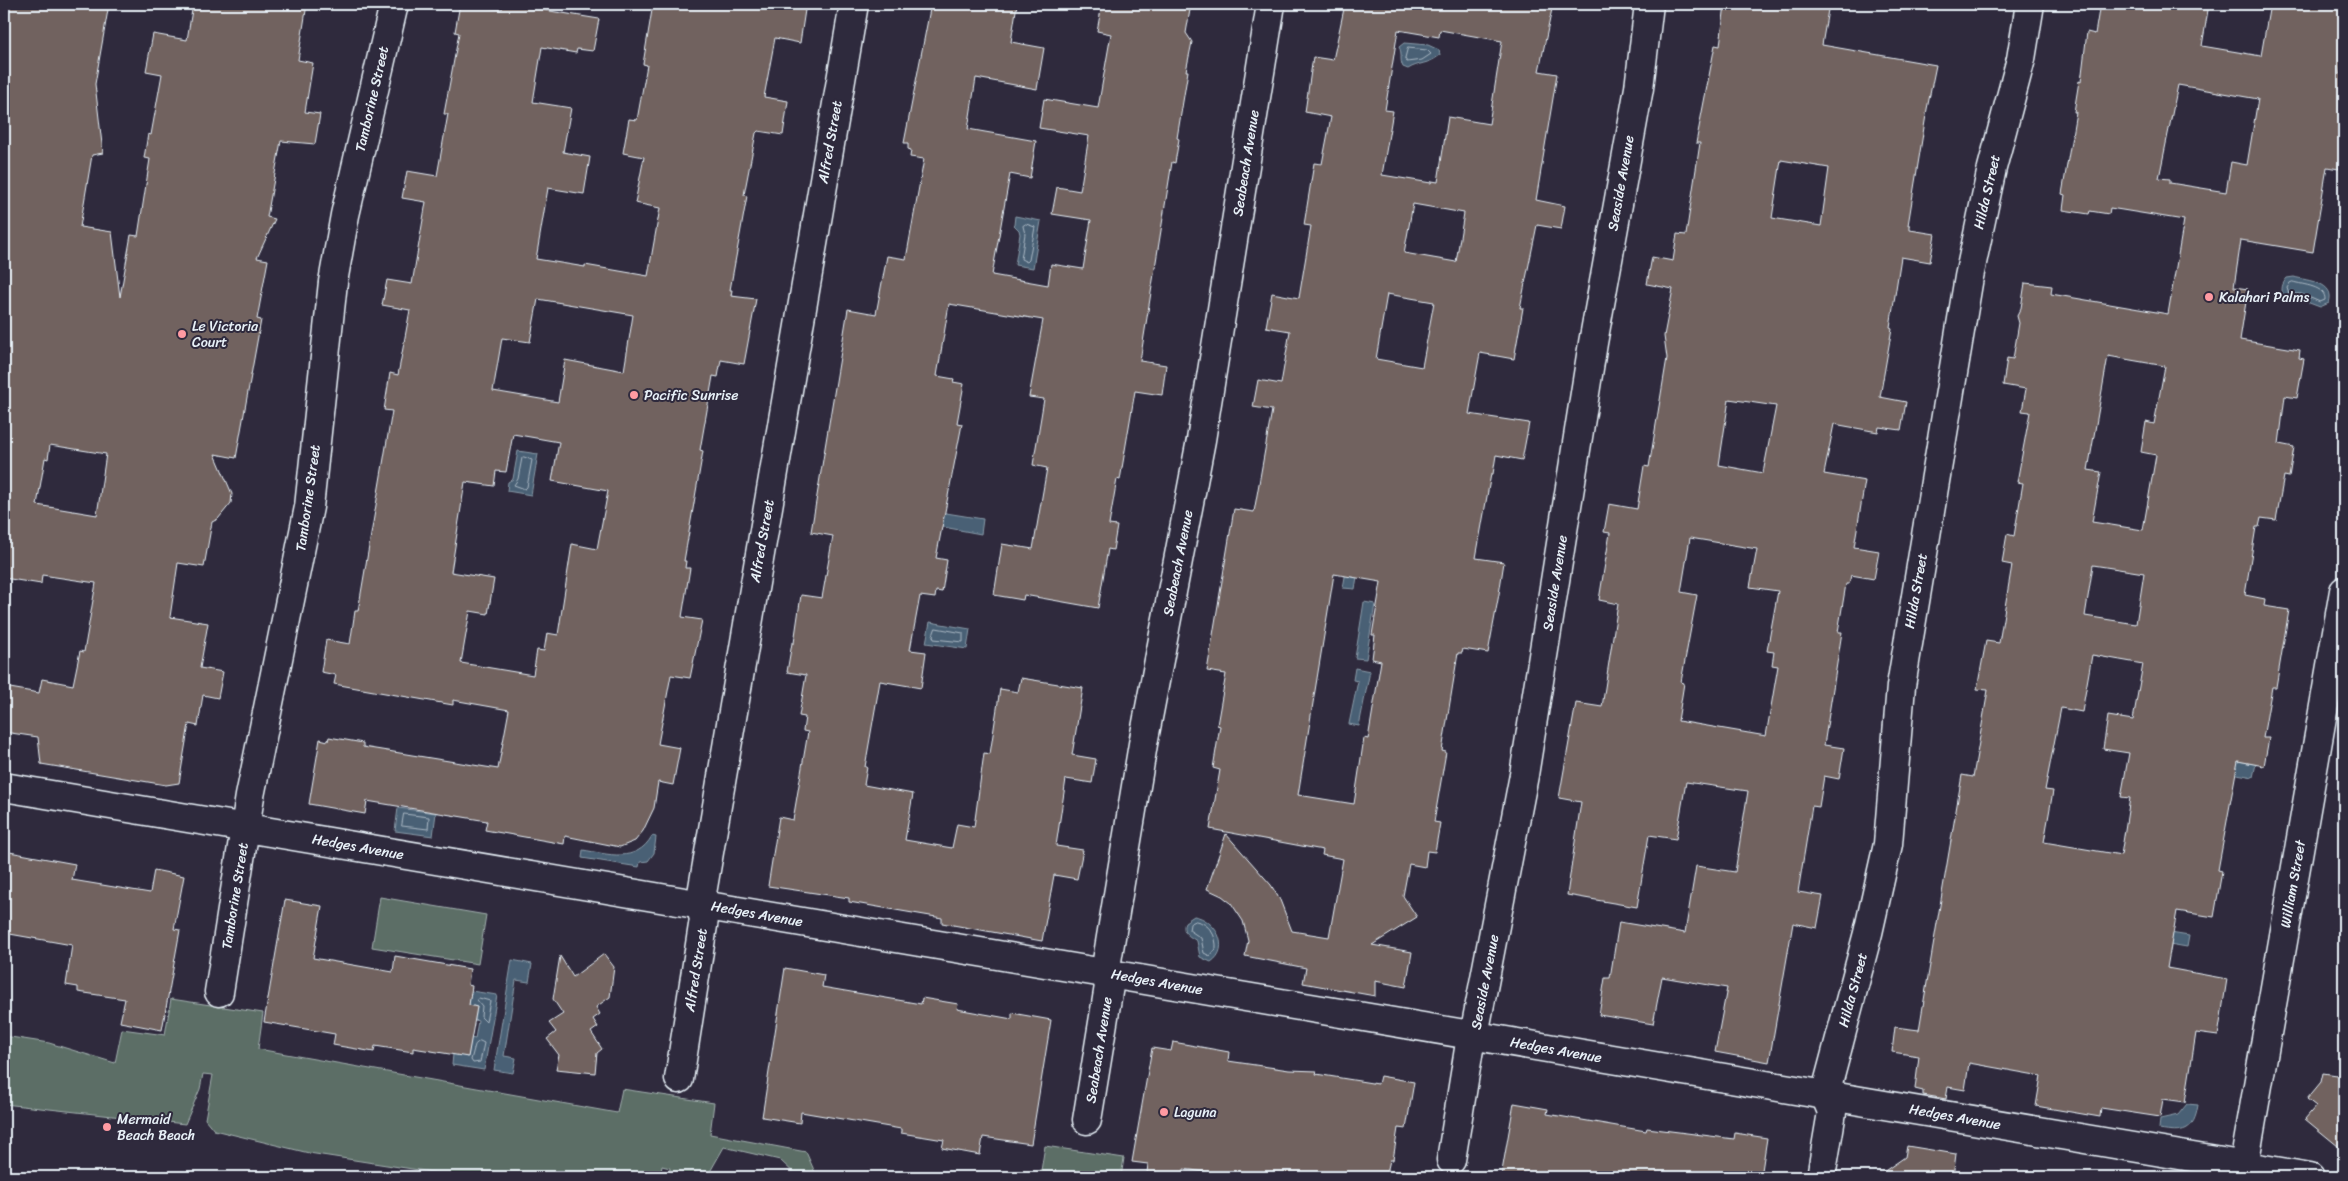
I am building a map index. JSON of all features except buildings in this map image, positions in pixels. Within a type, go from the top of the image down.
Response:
[{"type":"street","name":"Tamborine Street","points":[[218,992],[245,828],[273,676],[301,551],[308,507],[333,282],[339,248],[394,4]]},
{"type":"street","name":"Alfred Street","points":[[679,1079],[704,919],[700,905],[854,4]]},
{"type":"street","name":"Seabeach Avenue","points":[[1087,1120],[1108,986],[1105,973],[1143,744],[1201,440],[1271,4]]},
{"type":"street","name":"Seaside Avenue","points":[[1451,1160],[1468,1054],[1474,1036],[1524,774],[1593,343],[1639,88],[1649,4]]},
{"type":"street","name":"Hilda Street","points":[[1821,1177],[1832,1112],[1825,1096],[1868,933],[1888,844],[1901,686],[1968,276],[1990,177],[2021,58],[2030,4]]},
{"type":"street","name":"William Street","points":[[2243,1172],[2344,591]]},
{"type":"street","name":"Hedges Avenue","points":[[4,787],[1825,1096],[2243,1172],[2310,1177]]},
{"type":"green space","points":[[380,897],[486,915],[478,964],[372,947]]},
{"type":"green space","points":[[171,999],[263,1013],[258,1049],[617,1113],[622,1089],[714,1103],[710,1134],[806,1152],[817,1177],[798,1177],[780,1160],[724,1147],[707,1177],[669,1177],[670,1168],[662,1166],[660,1177],[464,1177],[309,1153],[214,1130],[205,1119],[213,1075],[203,1074],[200,1089],[185,1124],[4,1104],[4,1036],[49,1043],[115,1063],[122,1029],[165,1035]]},
{"type":"green space","points":[[1045,1146],[1124,1158],[1121,1177],[1040,1177]]},
{"type":"water","points":[[1404,43],[1428,45],[1439,50],[1440,55],[1408,69],[1403,67],[1401,61],[1399,47]]},
{"type":"water","points":[[1015,216],[1041,221],[1033,268],[1015,265],[1020,234],[1014,225]]},
{"type":"water","points":[[2294,277],[2313,281],[2325,287],[2330,296],[2329,303],[2320,307],[2283,296],[2282,288],[2284,282],[2287,278]]},
{"type":"water","points":[[518,451],[538,454],[531,495],[507,491],[508,482],[513,479]]},
{"type":"water","points":[[940,512],[983,519],[981,534],[938,526]]},
{"type":"water","points":[[1352,538],[1363,540],[1355,589],[1343,588]]},
{"type":"water","points":[[1364,602],[1375,604],[1366,659],[1355,658]]},
{"type":"water","points":[[930,622],[970,629],[967,649],[926,643]]},
{"type":"water","points":[[1355,668],[1370,671],[1359,726],[1349,724],[1358,681],[1353,680]]},
{"type":"water","points":[[2231,760],[2256,764],[2253,777],[2216,770]]},
{"type":"water","points":[[398,808],[436,813],[433,836],[395,831]]},
{"type":"water","points":[[652,836],[656,837],[654,853],[648,861],[640,862],[639,867],[582,858],[583,850],[612,855],[630,854],[638,851]]},
{"type":"water","points":[[1194,916],[1208,922],[1218,935],[1220,949],[1217,956],[1211,962],[1200,957],[1197,941],[1185,932],[1185,922]]},
{"type":"water","points":[[2133,927],[2189,936],[2187,947],[2146,940]]},
{"type":"water","points":[[512,960],[532,964],[529,982],[516,980],[504,1056],[516,1058],[513,1073],[494,1070]]},
{"type":"water","points":[[471,991],[497,995],[484,1070],[452,1065],[453,1054],[468,1056],[471,1038],[475,1039],[478,1021],[475,1020],[477,1007],[469,1005]]},
{"type":"water","points":[[2187,1104],[2198,1105],[2194,1121],[2190,1126],[2186,1129],[2175,1131],[2159,1129],[2160,1119],[2178,1115]]},
{"type":"place","name":"Kalahari Palms","points":[[2209,297]]},
{"type":"place","name":"Le Victoria Court","points":[[182,334]]},
{"type":"place","name":"Pacific Sunrise","points":[[634,395]]},
{"type":"place","name":"Laguna","points":[[1164,1112]]},
{"type":"place","name":"Mermaid Beach Beach","points":[[107,1127]]}]
